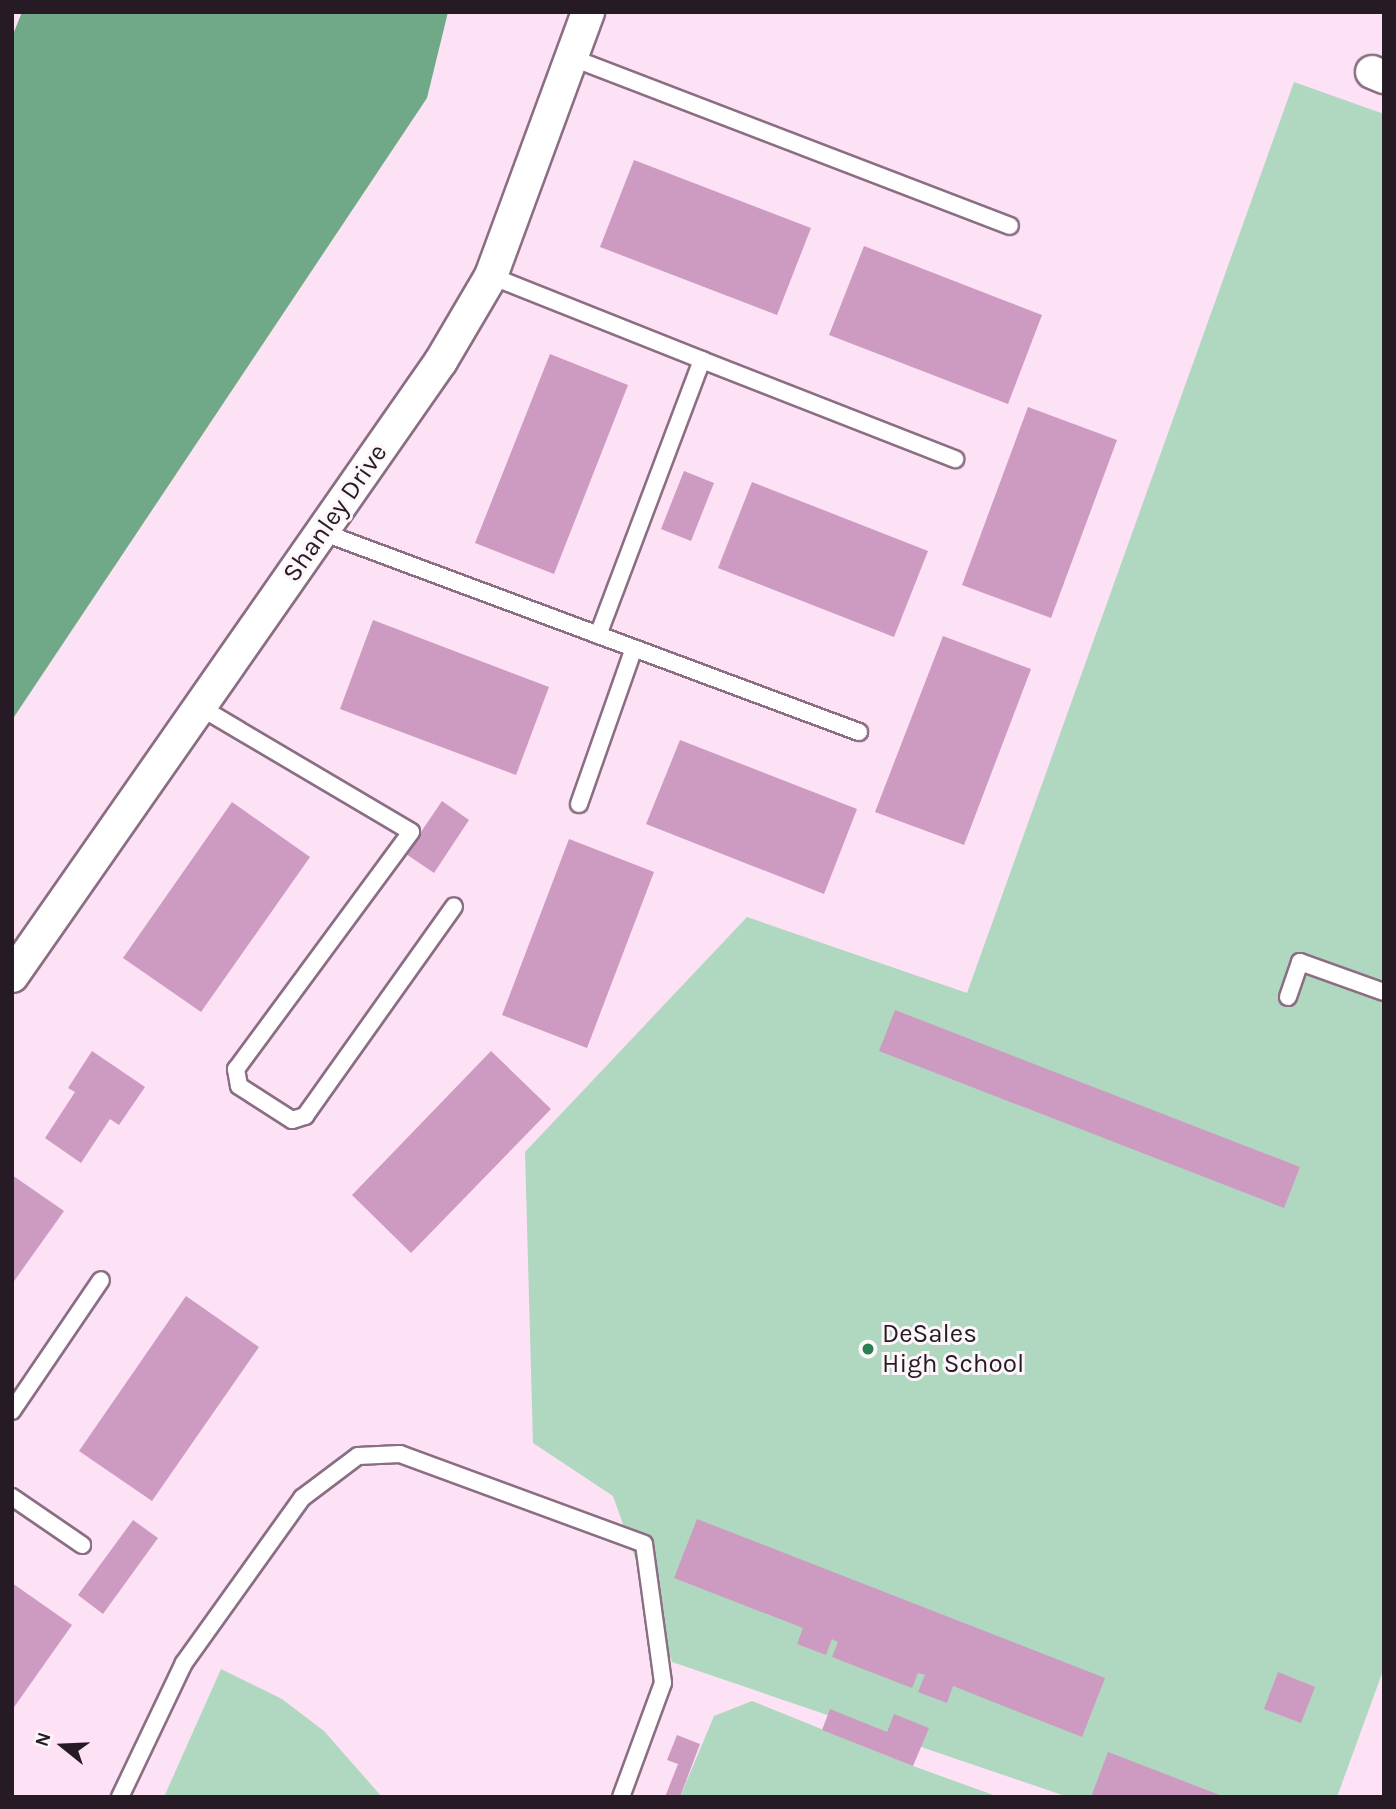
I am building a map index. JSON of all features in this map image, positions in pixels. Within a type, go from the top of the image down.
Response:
[{"type":"street","name":"Shanley Drive","points":[[12,976],[441,361],[491,276],[588,12]]},
{"type":"lane","points":[[570,57],[1010,226]]},
{"type":"lane","points":[[491,276],[955,459]]},
{"type":"lane","points":[[598,635],[702,360]]},
{"type":"lane","points":[[322,532],[859,732]]},
{"type":"lane","points":[[579,803],[634,648]]},
{"type":"lane","points":[[200,707],[411,832],[236,1069],[239,1086],[292,1120],[305,1116],[454,906]]},
{"type":"lane","points":[[1288,997],[1300,962],[1384,992]]},
{"type":"lane","points":[[12,1411],[101,1279]]},
{"type":"lane","points":[[120,1797],[184,1663],[302,1498],[358,1456],[401,1454],[644,1544],[663,1683],[621,1797]]},
{"type":"lane","points":[[12,1497],[82,1545]]},
{"type":"shaded area","points":[[22,12],[448,12],[427,98],[12,720],[12,37]]},
{"type":"shaded area","name":"DeSales High School","points":[[1294,82],[1384,114],[1384,1668],[1337,1797],[1068,1797],[672,1662],[613,1496],[533,1443],[525,1152],[747,917],[967,993]]},
{"type":"shaded area","points":[[221,1669],[282,1699],[324,1731],[382,1797],[164,1797]]},
{"type":"shaded area","points":[[752,1701],[913,1766],[999,1797],[680,1797],[714,1716]]},
{"type":"building","points":[[634,160],[811,228],[777,315],[600,247]]},
{"type":"building","points":[[864,246],[1042,315],[1008,404],[829,335]]},
{"type":"building","points":[[550,354],[628,385],[554,574],[475,543]]},
{"type":"building","points":[[1028,407],[1117,440],[1051,618],[962,585]]},
{"type":"building","points":[[684,471],[714,483],[691,541],[661,529]]},
{"type":"building","points":[[752,482],[928,551],[894,637],[718,568]]},
{"type":"building","points":[[373,620],[549,687],[516,775],[340,709]]},
{"type":"building","points":[[943,636],[1031,669],[964,845],[875,812]]},
{"type":"building","points":[[680,740],[857,809],[824,894],[646,824]]},
{"type":"building","points":[[442,801],[469,820],[434,873],[406,854]]},
{"type":"building","points":[[232,802],[310,857],[201,1012],[123,958]]},
{"type":"building","points":[[569,839],[654,872],[587,1048],[502,1015]]},
{"type":"building","points":[[895,1010],[1300,1167],[1284,1208],[879,1051]]},
{"type":"building","points":[[92,1051],[145,1087],[119,1125],[110,1119],[81,1163],[45,1138],[75,1092],[68,1088]]},
{"type":"building","points":[[491,1051],[551,1109],[411,1253],[352,1195]]},
{"type":"building","points":[[12,1175],[64,1211],[12,1284]]},
{"type":"building","points":[[186,1296],[259,1347],[152,1501],[79,1451]]},
{"type":"building","points":[[697,1519],[1105,1678],[1082,1737],[953,1686],[947,1703],[918,1692],[925,1675],[918,1673],[912,1688],[832,1657],[838,1642],[832,1639],[826,1655],[797,1644],[803,1628],[674,1578]]},
{"type":"building","points":[[133,1520],[158,1538],[103,1614],[78,1595]]},
{"type":"building","points":[[12,1583],[72,1625],[12,1710]]},
{"type":"building","points":[[1278,1672],[1315,1687],[1301,1723],[1264,1709]]},
{"type":"building","points":[[830,1709],[887,1732],[894,1714],[929,1728],[913,1766],[822,1730]]},
{"type":"building","points":[[677,1735],[700,1744],[680,1797],[665,1797],[678,1764],[667,1760]]},
{"type":"building","points":[[1108,1752],[1225,1797],[1091,1797]]},
{"type":"place","name":"DeSales High School","points":[[868,1349]]}]
